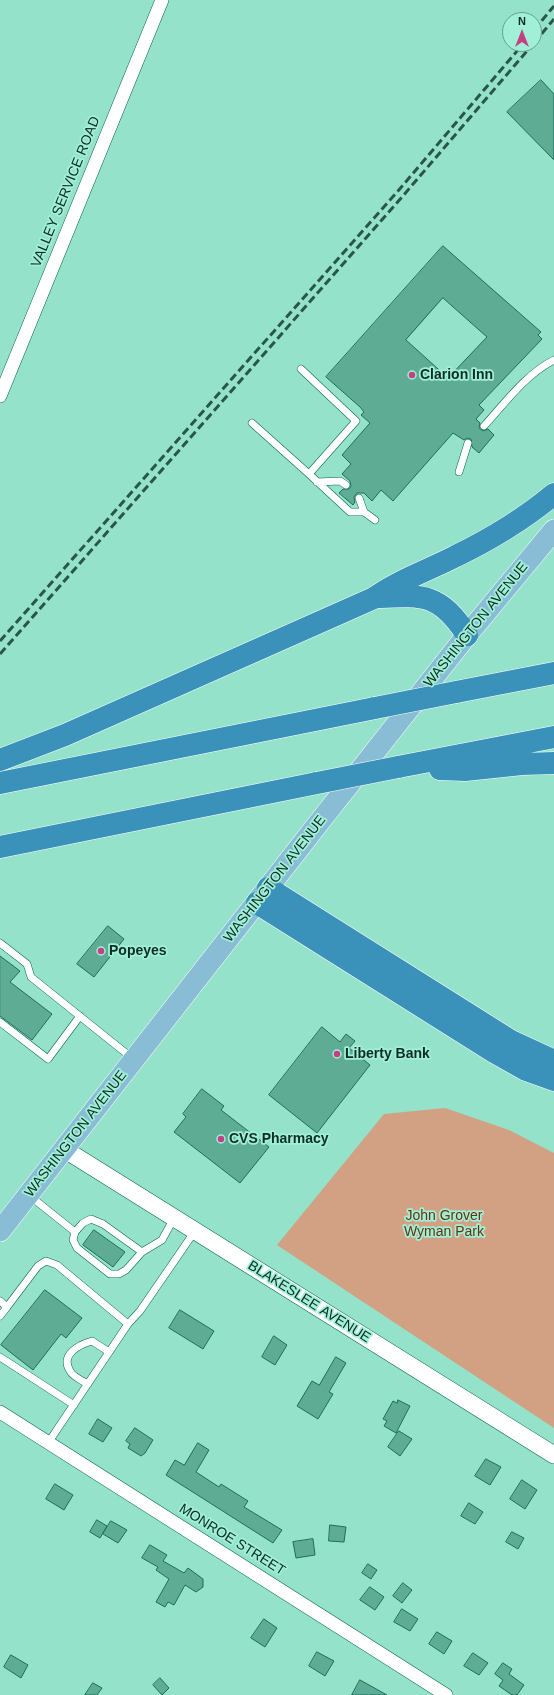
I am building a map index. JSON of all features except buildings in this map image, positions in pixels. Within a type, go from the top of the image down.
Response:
[{"type":"highway","points":[[0,760],[90,724],[374,598],[393,586],[457,556],[500,533],[554,494]]},
{"type":"highway","points":[[374,598],[410,595],[431,600],[450,612],[467,635]]},
{"type":"highway","points":[[0,783],[554,673]]},
{"type":"highway","points":[[0,847],[554,737]]},
{"type":"highway","points":[[405,766],[452,770],[554,763]]},
{"type":"highway","points":[[263,896],[511,1041],[554,1062]]},
{"type":"highway","points":[[263,896],[500,1056],[526,1070],[554,1080]]},
{"type":"main road","name":"WASHINGTON AVENUE","points":[[0,1231],[467,635],[554,530]]},
{"type":"street","name":"VALLEY SERVICE ROAD","points":[[0,396],[162,0]]},
{"type":"street","name":"BLAKESLEE AVENUE","points":[[64,1149],[554,1455]]},
{"type":"street","name":"MONROE STREET","points":[[0,1412],[446,1695]]},
{"type":"lane","points":[[484,426],[518,388],[545,364],[554,360]]},
{"type":"lane","points":[[301,369],[356,421],[309,474]]},
{"type":"lane","points":[[252,423],[350,512],[364,512],[376,520]]},
{"type":"lane","points":[[459,472],[468,444]]},
{"type":"lane","points":[[317,482],[340,481],[346,485]]},
{"type":"lane","points":[[359,498],[364,512]]},
{"type":"lane","points":[[0,943],[27,964],[31,976],[134,1060]]},
{"type":"lane","points":[[0,1022],[48,1059],[80,1016]]},
{"type":"lane","points":[[29,1194],[76,1232]]},
{"type":"lane","points":[[142,1252],[103,1224],[91,1219],[83,1223],[76,1232],[73,1240],[77,1248],[110,1274],[119,1274],[126,1270],[142,1252],[162,1240],[174,1218]]},
{"type":"lane","points":[[48,1443],[128,1324],[140,1311],[195,1231]]},
{"type":"lane","points":[[0,1316],[38,1266],[46,1261],[57,1265],[128,1324]]},
{"type":"lane","points":[[0,1301],[7,1307]]},
{"type":"lane","points":[[88,1384],[70,1373],[67,1364],[68,1357],[73,1349],[92,1341],[109,1352]]},
{"type":"lane","points":[[0,1357],[74,1405]]},
{"type":"green space","name":"John Grover Wyman Park","points":[[445,1108],[509,1130],[554,1153],[554,1428],[277,1245],[384,1114]]},
{"type":"railway","points":[[542,20],[554,6]]},
{"type":"railway","points":[[542,33],[554,19]]},
{"type":"railway","points":[[0,641],[398,191],[516,52]]},
{"type":"railway","points":[[0,654],[402,197],[526,52]]},
{"type":"place","name":"Clarion Inn","points":[[412,375]]},
{"type":"place","name":"Popeyes","points":[[101,951]]},
{"type":"place","name":"Liberty Bank","points":[[337,1054]]},
{"type":"place","name":"CVS Pharmacy","points":[[221,1139]]}]
